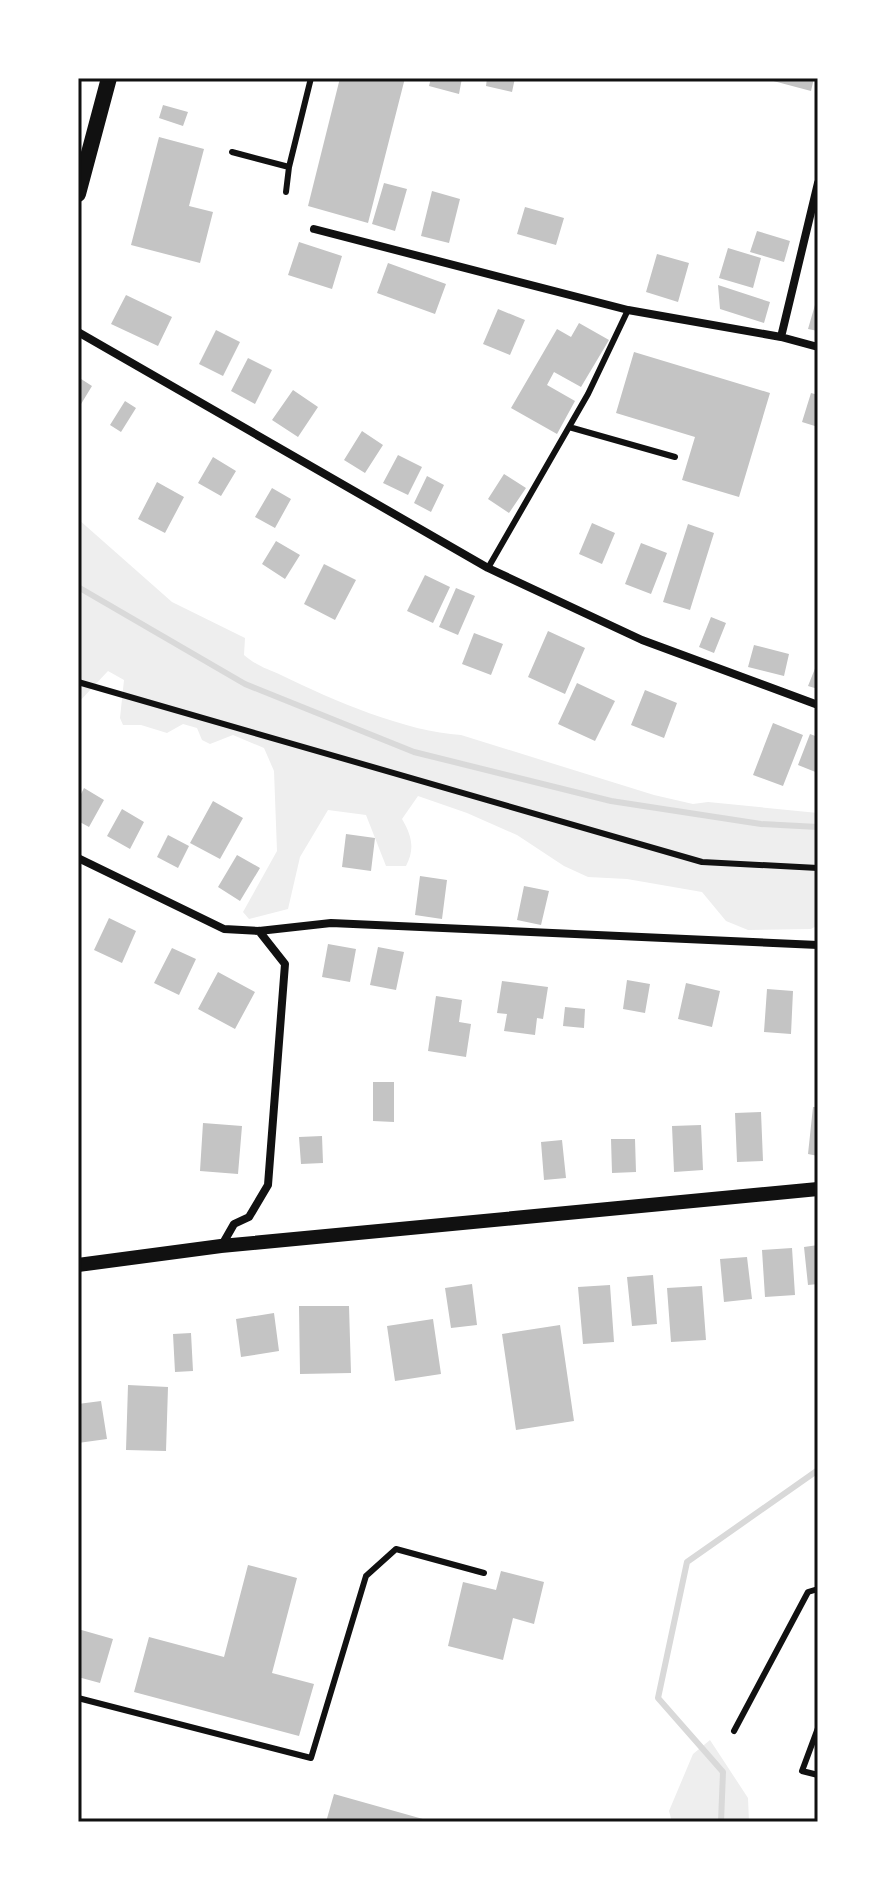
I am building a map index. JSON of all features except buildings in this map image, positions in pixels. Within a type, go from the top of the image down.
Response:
[{"type":"main road","points":[[78,194],[109,78]]},
{"type":"street","points":[[781,337],[818,183]]},
{"type":"street","points":[[314,229],[628,310],[781,337],[818,347]]},
{"type":"street","points":[[78,332],[488,568],[642,640],[818,705]]},
{"type":"street","points":[[78,858],[224,929],[259,931],[331,923],[818,945]]},
{"type":"street","points":[[221,1246],[234,1224],[249,1217],[268,1185],[285,964],[259,931]]},
{"type":"street","points":[[78,1265],[221,1246],[818,1189]]},
{"type":"lane","points":[[286,192],[289,167],[311,78]]},
{"type":"lane","points":[[232,152],[289,167]]},
{"type":"lane","points":[[488,568],[588,394],[628,310]]},
{"type":"lane","points":[[569,427],[675,457]]},
{"type":"lane","points":[[78,682],[702,862],[818,868]]},
{"type":"lane","points":[[78,1698],[311,1758],[366,1576],[396,1549],[484,1573]]},
{"type":"lane","points":[[734,1731],[808,1592],[818,1589]]},
{"type":"lane","points":[[818,1728],[802,1771],[818,1775]]},
{"type":"shaded area","points":[[78,519],[172,602],[245,638],[244,655],[263,667],[347,704],[417,728],[461,735],[654,795],[693,804],[708,802],[818,813],[818,925],[811,929],[748,930],[726,921],[702,892],[627,879],[588,877],[564,866],[517,835],[418,796],[402,819],[411,842],[411,854],[406,866],[386,866],[366,815],[328,810],[300,857],[288,909],[249,919],[243,912],[277,851],[274,771],[264,748],[233,735],[210,744],[202,740],[197,728],[183,724],[167,733],[141,725],[123,725],[120,718],[124,680],[108,671],[78,703]]},
{"type":"shaded area","points":[[710,1740],[748,1798],[749,1822],[672,1822],[669,1811],[693,1754]]},
{"type":"waterway","points":[[78,587],[245,684],[414,752],[611,801],[761,824],[818,827]]},
{"type":"waterway","points":[[721,1822],[723,1772],[658,1698],[687,1562],[818,1470]]}]
